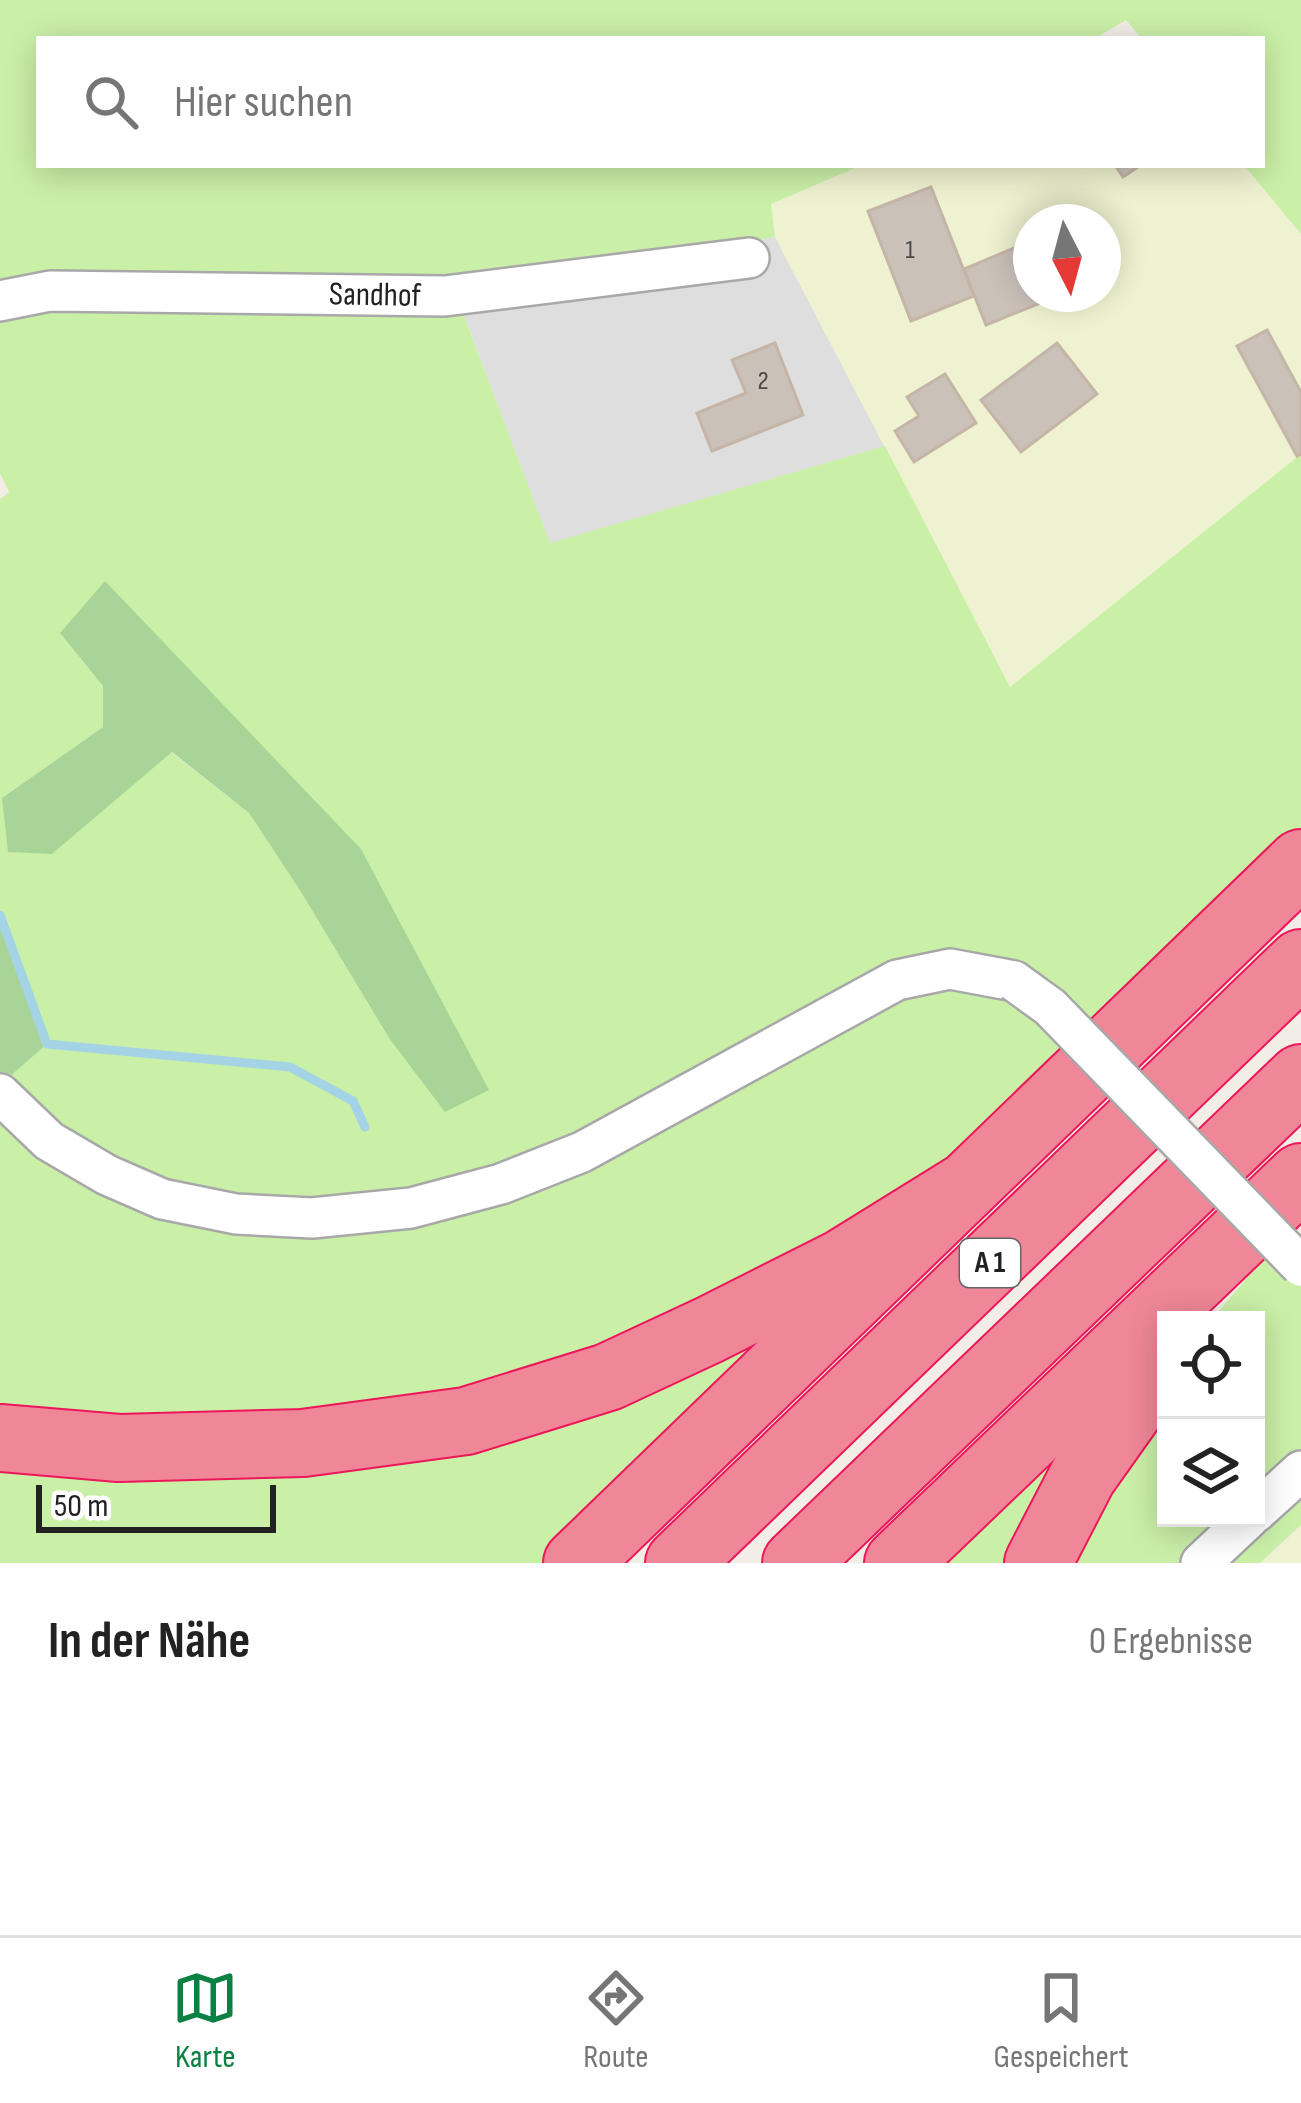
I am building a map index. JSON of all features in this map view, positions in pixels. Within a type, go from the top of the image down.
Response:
[{"type":"highway","points":[[578,1563],[1301,863]]},
{"type":"highway","name":"A 1","points":[[679,1563],[1301,964]]},
{"type":"highway","name":"A 1","points":[[796,1563],[1301,1078]]},
{"type":"highway","points":[[0,1438],[119,1448],[303,1443],[466,1421],[608,1377],[709,1330],[842,1263],[963,1188]]},
{"type":"highway","points":[[1200,1311],[1290,1188]]},
{"type":"highway","points":[[898,1563],[1290,1188]]},
{"type":"highway","points":[[1038,1563],[1084,1476],[1157,1372]]},
{"type":"street","name":"Sandhof","points":[[0,301],[50,291],[445,296],[749,259]]},
{"type":"street","points":[[0,1094],[49,1141],[162,1199],[236,1214],[312,1218],[412,1208],[501,1184],[582,1152],[897,980],[950,969],[1014,981],[1050,1007],[1301,1266]]},
{"type":"street","points":[[1265,1504],[1301,1471]]},
{"type":"street","points":[[1201,1563],[1240,1527]]},
{"type":"shaded area","points":[[775,237],[885,446],[550,544],[452,283],[598,269]]},
{"type":"green space","points":[[0,0],[1301,0],[1301,234],[1246,168],[1265,168],[1265,36],[1139,36],[1126,20],[1099,36],[36,36],[36,168],[855,168],[771,204],[775,237],[598,269],[452,284],[550,543],[885,446],[1010,687],[1301,454],[1301,838],[1058,1051],[953,1152],[820,1251],[667,1331],[422,1410],[0,1422],[0,1085],[47,1044],[0,915],[0,499],[9,492],[0,473]],"holes":[[[60,633],[361,849],[389,1038],[249,813],[171,752],[52,854],[2,798],[103,727],[103,686]]]},
{"type":"green space","points":[[855,168],[1246,168],[1301,234],[1301,454],[1010,688],[775,237],[771,204]]},
{"type":"green space","points":[[105,581],[361,849],[489,1090],[445,1112],[389,1038],[249,813],[172,752],[52,854],[8,852],[2,798],[103,727],[103,686],[60,633]]},
{"type":"green space","points":[[0,915],[47,1044],[0,1085]]},
{"type":"green space","points":[[1269,1252],[1301,1287],[1301,1455],[1265,1489],[1265,1311],[1219,1311]]},
{"type":"green space","points":[[798,1309],[559,1563],[0,1563],[0,1465],[211,1474]]},
{"type":"green space","points":[[1119,1371],[1019,1563],[920,1563]]},
{"type":"green space","points":[[1157,1396],[1157,1527],[1225,1527],[1190,1563],[1059,1563]]},
{"type":"green space","points":[[1301,1484],[1301,1525],[1260,1563],[1218,1563],[1256,1527],[1265,1527],[1265,1518]]},
{"type":"green space","points":[[1301,1525],[1301,1563],[1260,1563],[1281,1546]]},
{"type":"building","points":[[931,187],[974,296],[911,321],[868,211]]},
{"type":"building","points":[[1013,249],[1013,312],[1018,312],[986,325],[964,269]]},
{"type":"building","points":[[1267,330],[1301,392],[1301,454],[1297,456],[1237,346]]},
{"type":"building","points":[[775,343],[803,415],[712,451],[697,413],[746,393],[732,360]]},
{"type":"building","points":[[1057,343],[1097,394],[1021,452],[981,400]]},
{"type":"building","points":[[945,374],[976,423],[914,462],[895,431],[919,416],[907,397]]},
{"type":"waterway","points":[[0,915],[47,1044],[290,1067],[353,1101],[365,1127]]}]
